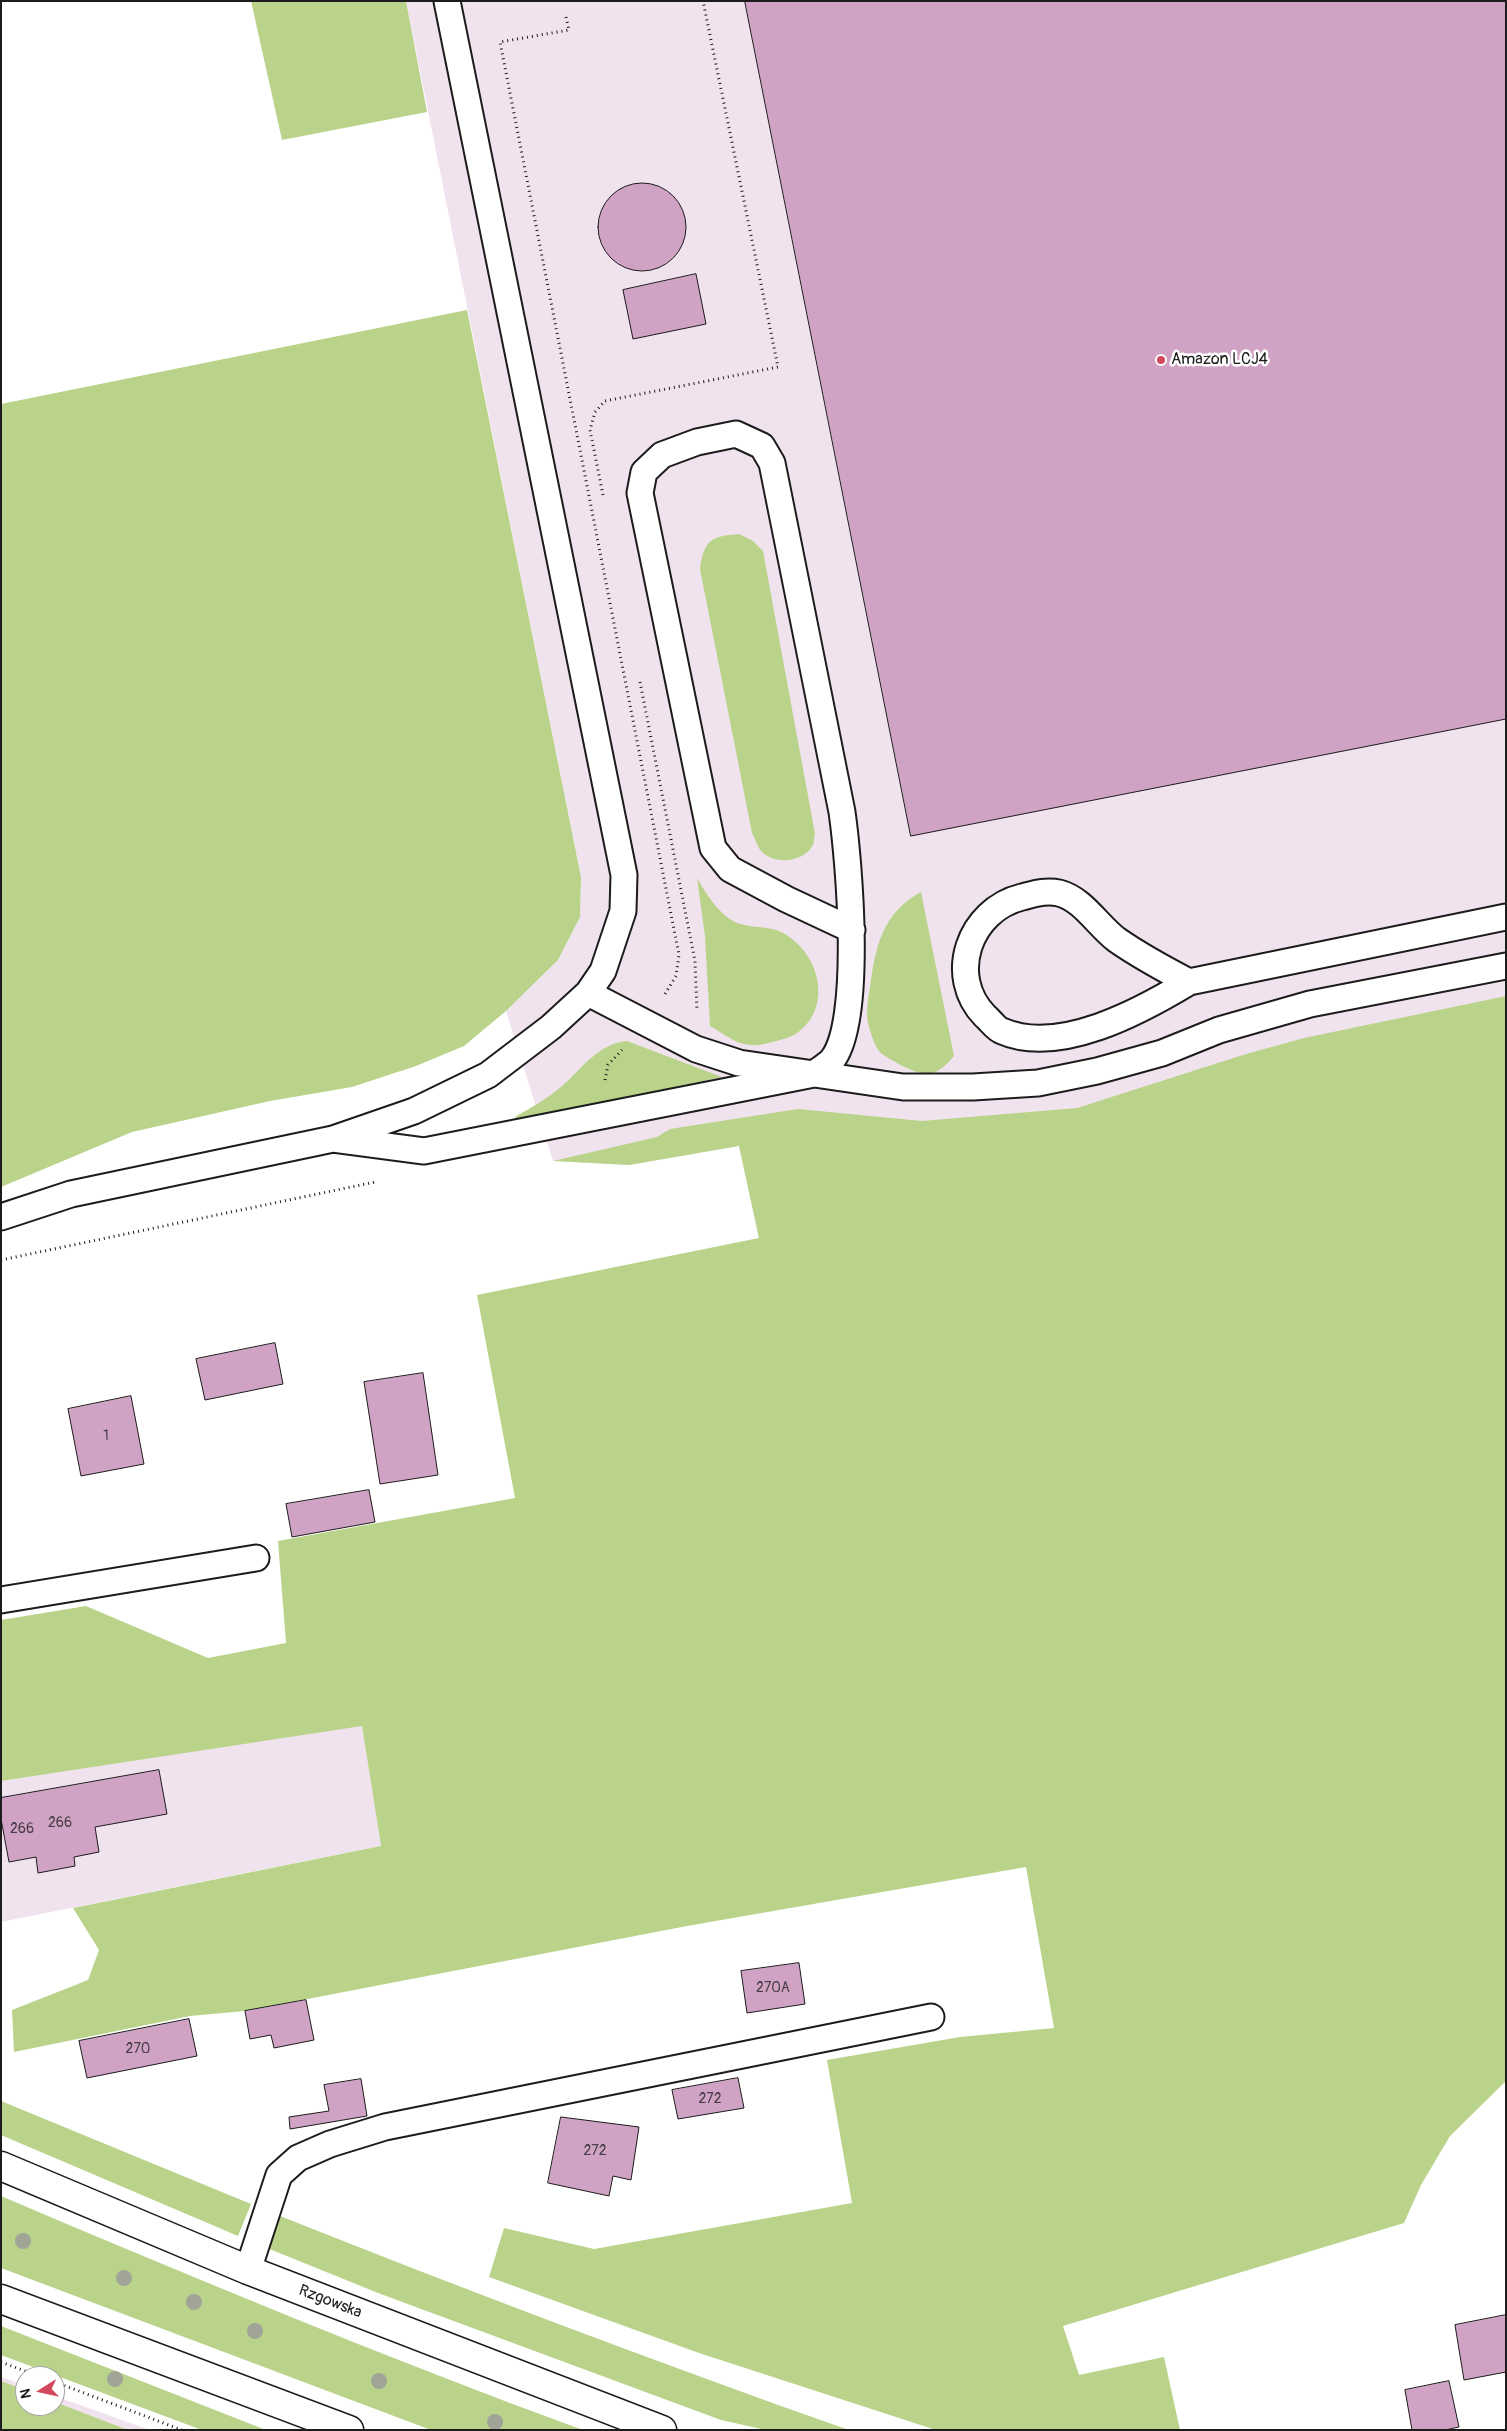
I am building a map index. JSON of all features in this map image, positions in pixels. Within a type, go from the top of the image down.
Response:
[{"type":"main road","name":"Rzgowska","points":[[1,2166],[248,2270],[662,2430]]},
{"type":"main road","points":[[1,2299],[349,2430]]},
{"type":"lane","points":[[1,1217],[71,1194],[333,1139],[414,1111],[488,1075],[551,1027],[588,993],[603,971],[615,940],[623,911],[624,876],[448,1]]},
{"type":"lane","points":[[333,1139],[424,1151],[814,1074],[832,1059],[844,1032],[852,930],[845,832],[772,463],[762,446],[736,434],[697,442],[662,455],[644,472],[640,493],[713,848],[730,869],[852,930]]},
{"type":"lane","points":[[1189,982],[1151,962],[1116,939],[1076,902],[1060,893],[1042,892],[1012,899],[988,914],[970,940],[966,960],[967,980],[978,1008],[1000,1031],[1034,1039],[1084,1033],[1157,1002],[1189,982],[1506,917]]},
{"type":"lane","points":[[588,993],[696,1049],[739,1063],[903,1086],[973,1087],[1038,1083],[1097,1071],[1162,1053],[1219,1030],[1310,1004],[1506,966]]},
{"type":"lane","points":[[1,1600],[256,1558]]},
{"type":"lane","points":[[248,2270],[279,2175],[298,2158],[330,2144],[385,2127],[931,2016]]},
{"type":"path","points":[[1,1260],[380,1181]]},
{"type":"path","points":[[1,2362],[15,2367]]},
{"type":"path","points":[[65,2386],[182,2430]]},
{"type":"shaded area","points":[[406,1],[1506,1],[1506,1077],[759,1239],[739,1146],[629,1165],[553,1161],[506,1011],[558,960],[580,917],[581,877]]},
{"type":"shaded area","points":[[362,1725],[381,1846],[1,1922],[1,1781]]},
{"type":"shaded area","points":[[1,2377],[15,2382],[15,2416],[65,2416],[65,2400],[150,2430],[1,2430]]},
{"type":"green space","points":[[251,1],[406,1],[427,112],[282,140]]},
{"type":"green space","points":[[467,310],[581,877],[580,917],[558,960],[506,1011],[464,1046],[416,1066],[352,1087],[270,1101],[132,1132],[1,1187],[1,404]]},
{"type":"green space","points":[[739,534],[753,541],[763,551],[815,834],[813,845],[808,851],[802,856],[788,860],[767,856],[761,851],[752,833],[700,569],[706,546],[710,542],[721,536]]},
{"type":"green space","points":[[697,878],[712,902],[727,917],[739,923],[770,928],[781,932],[794,940],[804,952],[812,965],[817,979],[818,994],[816,1008],[809,1022],[797,1033],[782,1040],[746,1045],[733,1040],[710,1026],[705,936]]},
{"type":"green space","points":[[921,892],[954,1056],[945,1065],[930,1074],[921,1073],[901,1065],[887,1058],[879,1051],[872,1037],[867,1016],[875,959],[883,933],[897,910]]},
{"type":"green space","points":[[1506,996],[1506,2081],[1450,2136],[1421,2185],[1404,2223],[1063,2326],[1079,2375],[1164,2357],[1180,2430],[936,2430],[699,2353],[489,2277],[504,2228],[594,2249],[852,2203],[827,2060],[960,2037],[1054,2028],[1026,1867],[687,1926],[245,2011],[190,2016],[14,2052],[12,2010],[88,1980],[99,1950],[73,1908],[381,1846],[362,1726],[1,1781],[1,1620],[86,1606],[208,1658],[286,1643],[278,1541],[515,1498],[477,1295],[759,1238],[739,1146],[629,1165],[553,1161],[657,1137],[670,1129],[798,1109],[922,1121],[1077,1108],[1246,1054],[1304,1038]]},
{"type":"green space","points":[[627,1041],[722,1077],[519,1121],[515,1117],[556,1091],[598,1052],[616,1043]]},
{"type":"green space","points":[[1,2101],[251,2204],[238,2236],[1,2135]]},
{"type":"green space","points":[[1,2196],[291,2317],[436,2375],[583,2430],[431,2430],[1,2268]]},
{"type":"green space","points":[[280,2216],[564,2326],[849,2430],[766,2430],[721,2420],[378,2293],[267,2248]]},
{"type":"green space","points":[[1,2326],[266,2430],[202,2430],[65,2379],[65,2366],[30,2366],[1,2355]]},
{"type":"green space","points":[[1,2381],[15,2386],[15,2416],[65,2416],[65,2406],[128,2430],[1,2430]]},
{"type":"building","name":"Amazon LCJ4","points":[[745,1],[1506,1],[1506,719],[911,836]]},
{"type":"building","points":[[642,183],[659,187],[673,196],[682,210],[686,227],[682,244],[673,258],[659,267],[642,271],[625,267],[611,258],[602,244],[598,227],[602,210],[611,196],[625,187]]},
{"type":"building","points":[[696,274],[706,324],[633,339],[623,290]]},
{"type":"building","points":[[275,1343],[283,1384],[205,1400],[196,1359]]},
{"type":"building","points":[[423,1373],[438,1475],[380,1484],[364,1382]]},
{"type":"building","points":[[131,1396],[144,1464],[81,1476],[68,1409]]},
{"type":"building","points":[[369,1490],[375,1522],[292,1537],[286,1504]]},
{"type":"building","points":[[159,1770],[167,1814],[95,1827],[99,1852],[74,1857],[75,1866],[38,1873],[36,1857],[9,1862],[1,1819],[1,1798]]},
{"type":"building","points":[[799,1963],[805,2004],[747,2013],[741,1971]]},
{"type":"building","points":[[306,2000],[314,2040],[274,2048],[271,2035],[250,2039],[245,2011]]},
{"type":"building","points":[[189,2019],[197,2056],[87,2078],[79,2041]]},
{"type":"building","points":[[738,2078],[744,2108],[678,2119],[672,2090]]},
{"type":"building","points":[[361,2079],[367,2116],[290,2129],[289,2117],[329,2111],[324,2085]]},
{"type":"building","points":[[561,2117],[639,2127],[631,2180],[613,2176],[609,2196],[548,2183]]},
{"type":"building","points":[[1506,2315],[1506,2372],[1464,2380],[1455,2325]]},
{"type":"building","points":[[1449,2381],[1459,2427],[1445,2430],[1412,2430],[1405,2390]]},
{"type":"place","name":"Amazon LCJ4","points":[[1161,360]]}]
